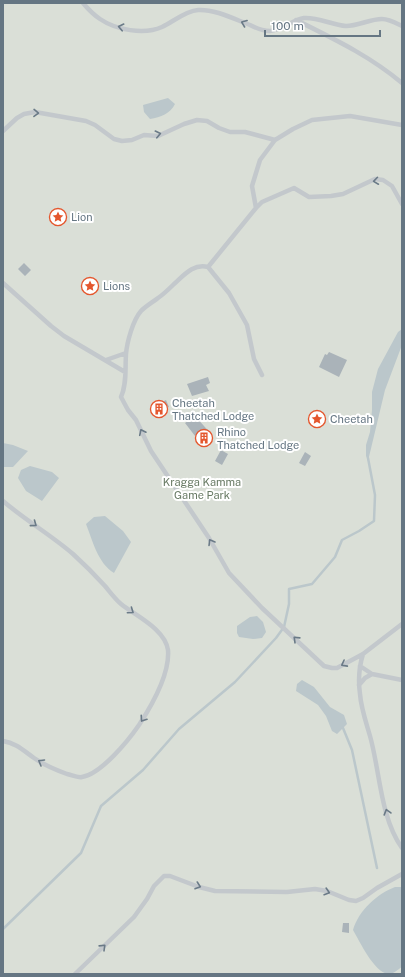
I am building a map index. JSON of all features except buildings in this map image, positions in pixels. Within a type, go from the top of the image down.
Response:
[{"type":"lane","points":[[82,3],[100,19],[110,24],[135,30],[157,29],[196,10],[214,12],[261,30],[271,31],[296,20],[311,18],[348,26],[382,19],[402,26]]},
{"type":"lane","points":[[296,20],[360,52],[402,83]]},
{"type":"lane","points":[[3,131],[17,118],[24,114],[35,112],[86,121],[95,125],[114,139],[122,141],[132,140],[144,135],[158,136],[184,124],[197,120],[207,121],[230,132],[246,132],[276,140]]},
{"type":"lane","points":[[256,208],[252,186],[260,160],[276,140],[293,128],[312,120],[350,116],[402,125]]},
{"type":"lane","points":[[208,267],[262,202],[294,188],[309,197],[331,196],[343,194],[374,179],[383,180],[392,186],[402,204]]},
{"type":"lane","points":[[262,375],[254,359],[247,325],[229,293],[208,267],[202,265],[186,272],[164,294],[140,312],[131,334],[126,353],[125,388],[121,397],[136,420],[151,451],[209,538],[229,572],[262,608],[324,666],[337,668],[363,654],[402,624]]},
{"type":"lane","points":[[3,283],[64,336],[125,372]]},
{"type":"lane","points":[[106,360],[126,353]]},
{"type":"lane","points":[[3,501],[73,554],[121,603],[156,630],[166,643],[168,650],[167,668],[146,714],[134,732],[120,748],[103,765],[89,775],[76,777],[63,772],[44,764],[16,744],[3,741]]},
{"type":"lane","points":[[363,654],[360,666],[359,684],[365,722],[370,736],[386,810],[402,848]]},
{"type":"lane","points":[[360,666],[372,674],[402,680]]},
{"type":"lane","points":[[359,684],[372,674]]},
{"type":"lane","points":[[75,974],[134,917],[154,886],[164,876],[170,876],[199,887],[215,891],[287,892],[315,889],[327,891],[349,900],[356,901],[402,874]]},
{"type":"green space","name":"Kragga Kamma Game Park","points":[[3,3],[402,3],[402,974],[3,974]]},
{"type":"shaded area","points":[[168,98],[175,104],[171,110],[165,114],[150,119],[144,112],[143,105]]},
{"type":"shaded area","points":[[402,329],[402,345],[385,390],[368,461],[366,456],[366,445],[370,432],[372,392],[378,369],[398,332]]},
{"type":"shaded area","points":[[3,443],[28,451],[13,467],[3,467]]},
{"type":"shaded area","points":[[30,466],[52,472],[59,478],[42,501],[26,491],[18,478],[21,470]]},
{"type":"shaded area","points":[[105,516],[123,531],[131,542],[114,573],[108,569],[100,558],[86,524],[94,517]]},
{"type":"shaded area","points":[[257,616],[263,622],[266,632],[262,638],[253,639],[239,637],[237,633],[237,626],[250,617]]},
{"type":"shaded area","points":[[302,680],[314,687],[330,707],[344,715],[347,724],[337,734],[332,731],[326,716],[318,705],[296,691],[297,684]]},
{"type":"shaded area","points":[[395,887],[402,887],[402,967],[394,973],[388,974],[378,968],[373,962],[363,949],[353,930],[364,909],[375,898]]},
{"type":"waterway","points":[[3,929],[81,853],[101,806],[143,770],[179,729],[235,682],[276,638],[284,627],[289,604],[289,589],[312,584],[335,557],[342,540],[374,521],[375,495],[368,458]]},
{"type":"waterway","points":[[343,728],[352,750],[377,868]]},
{"type":"place","name":"Lion","points":[[58,217]]},
{"type":"place","name":"Lions","points":[[90,286]]},
{"type":"place","name":"Cheetah Thatched Lodge","points":[[159,409]]},
{"type":"place","name":"Cheetah","points":[[317,419]]},
{"type":"place","name":"Rhino Thatched Lodge","points":[[204,438]]}]
